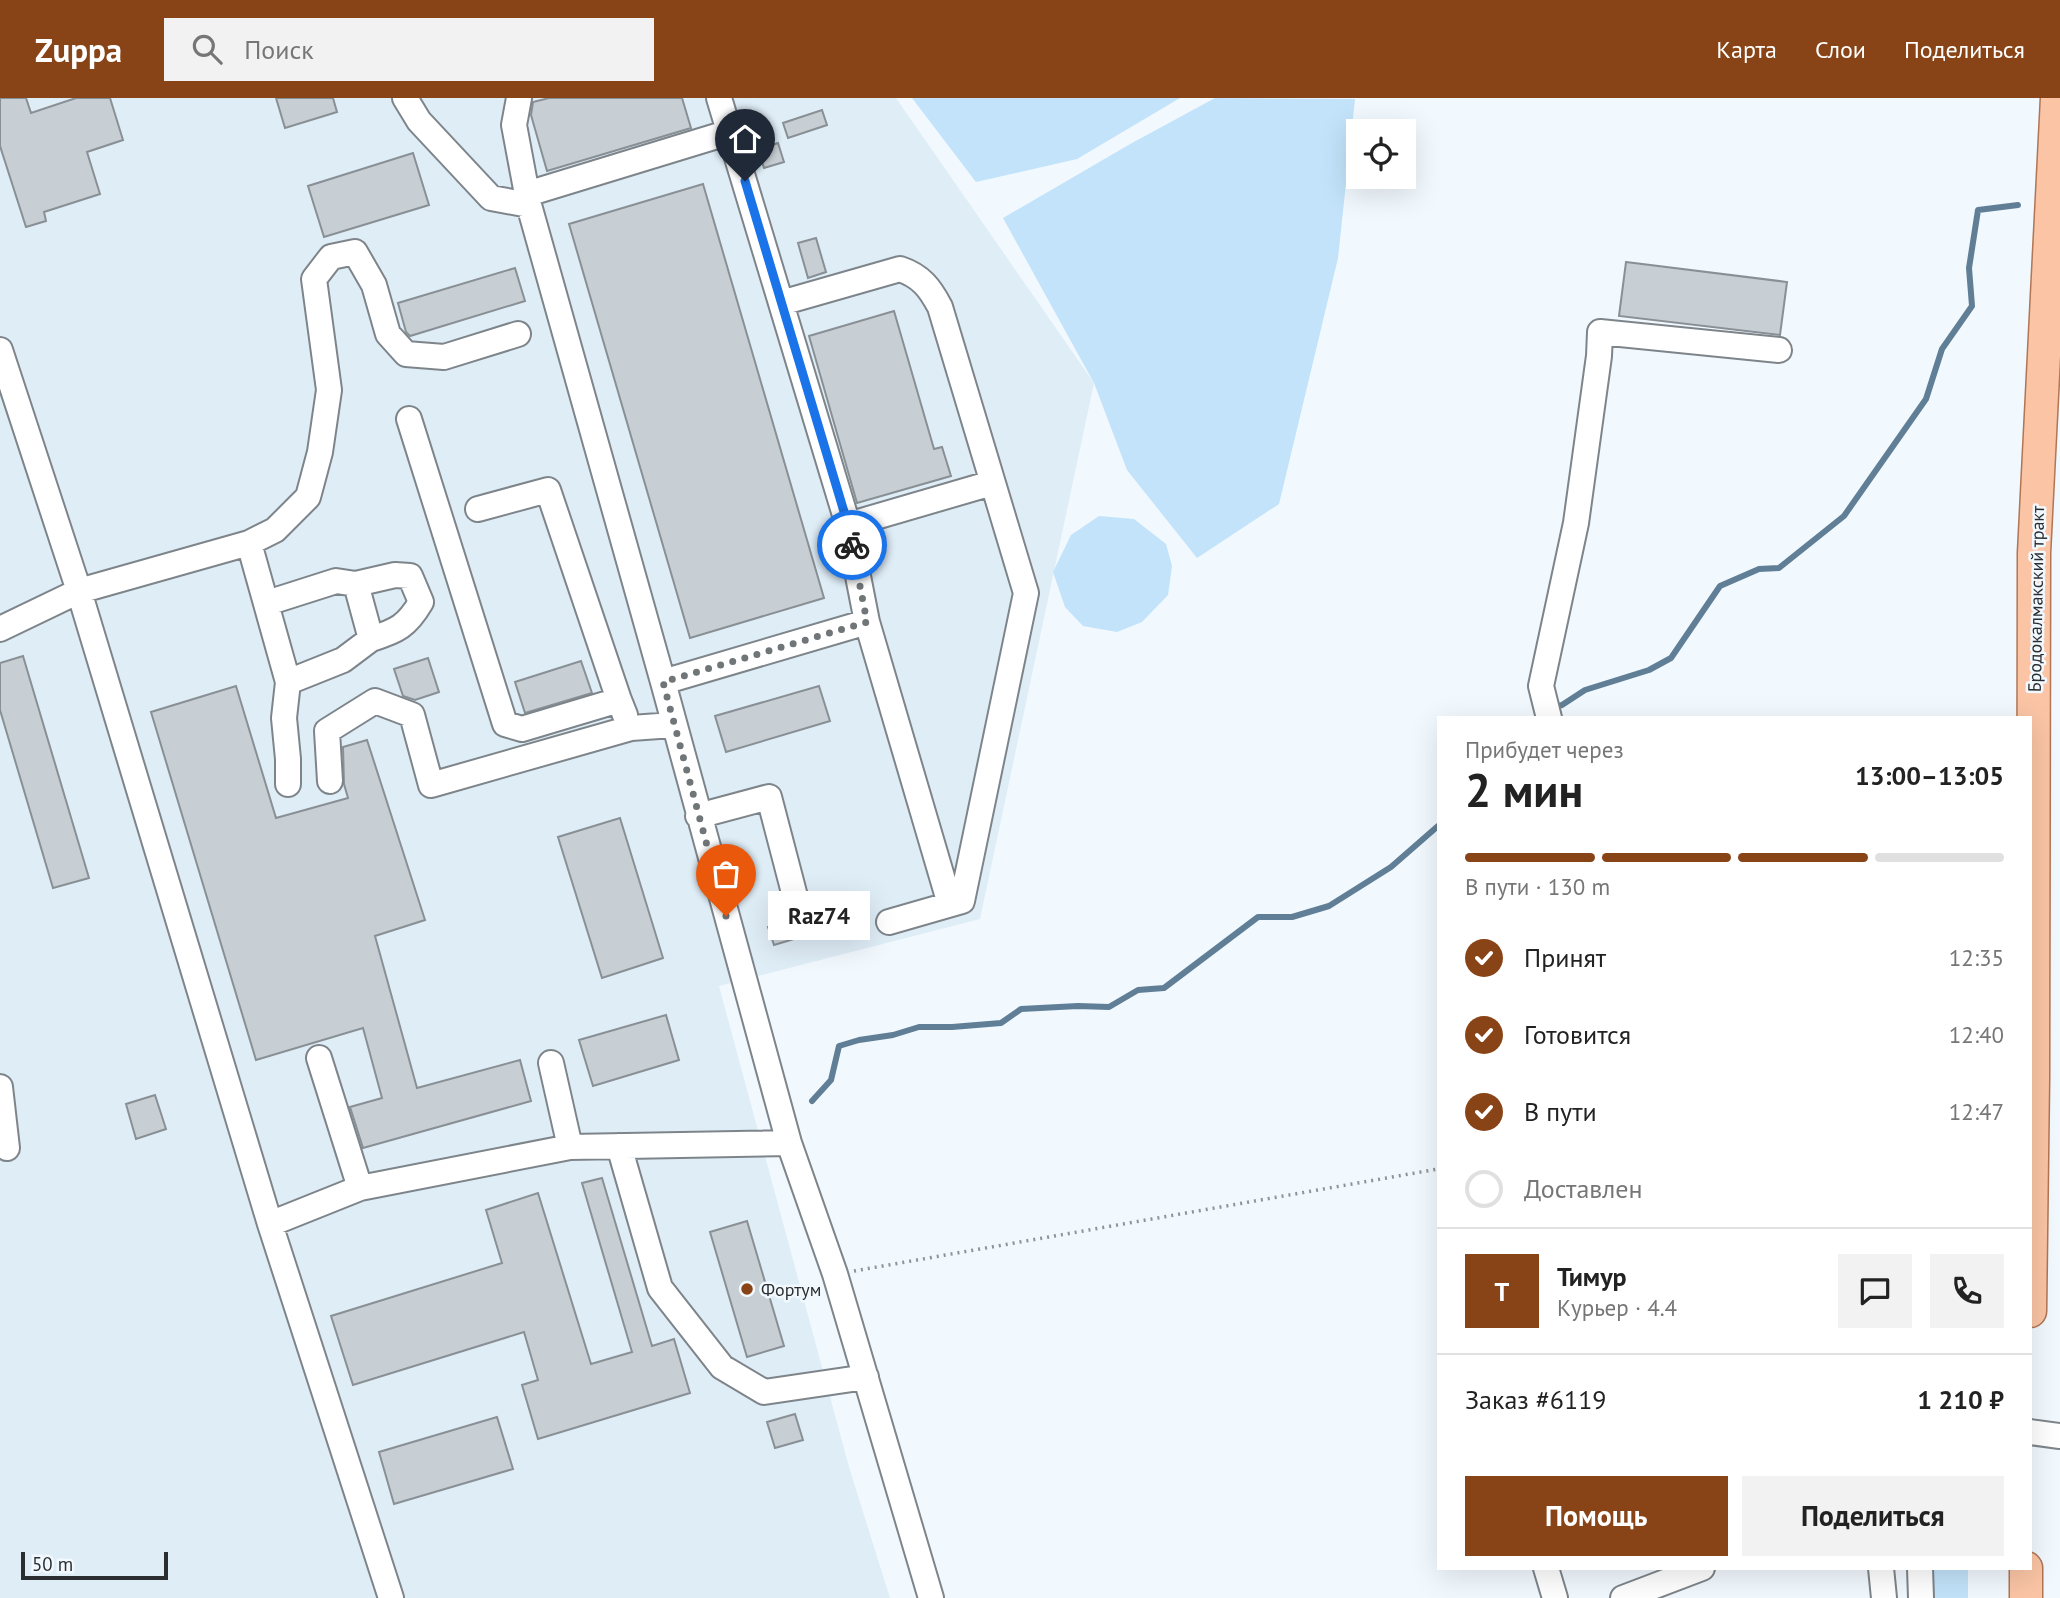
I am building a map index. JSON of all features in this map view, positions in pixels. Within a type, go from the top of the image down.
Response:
[{"type":"main road","name":"Бродокалмакский тракт","points":[[2032,1194],[2034,553],[2057,98]]},
{"type":"main road","points":[[2026,1570],[2026,1598]]},
{"type":"street","points":[[405,98],[419,121],[491,198],[528,200],[730,132]]},
{"type":"street","points":[[519,98],[514,125],[528,200],[789,1143],[835,1274],[932,1598]]},
{"type":"street","points":[[719,98],[848,525],[867,622],[950,904]]},
{"type":"street","points":[[0,629],[79,591],[250,543],[275,530],[308,497],[320,452],[329,390],[314,279],[331,257],[355,252],[374,285],[388,334],[406,354],[444,357],[518,334]]},
{"type":"street","points":[[782,303],[901,269],[916,274],[930,289],[940,307],[1026,593],[962,901],[889,922]]},
{"type":"street","points":[[1546,707],[1541,686],[1576,523],[1600,332],[1779,350]]},
{"type":"street","points":[[0,350],[79,591],[270,1224],[391,1598]]},
{"type":"street","points":[[409,419],[505,724],[522,729],[619,700]]},
{"type":"street","points":[[848,525],[992,483]]},
{"type":"street","points":[[478,509],[548,490],[619,700],[631,728]]},
{"type":"street","points":[[250,543],[288,682],[284,718],[288,784]]},
{"type":"street","points":[[267,603],[336,581],[356,584],[396,575],[410,576],[421,602],[411,620],[393,633],[370,639],[343,660],[288,682]]},
{"type":"street","points":[[356,584],[370,639]]},
{"type":"street","points":[[663,682],[867,622]]},
{"type":"street","points":[[330,781],[327,732],[375,701],[412,715],[431,785],[631,728],[673,725]]},
{"type":"street","points":[[698,816],[769,797],[798,908]]},
{"type":"street","points":[[319,1058],[360,1188]]},
{"type":"street","points":[[551,1063],[570,1147]]},
{"type":"street","points":[[0,1087],[7,1148]]},
{"type":"street","points":[[270,1224],[360,1188],[570,1147],[789,1143]]},
{"type":"street","points":[[619,1146],[660,1288],[722,1367],[764,1392],[866,1377]]},
{"type":"street","points":[[2032,1432],[2060,1436]]},
{"type":"street","points":[[1547,1570],[1555,1598]]},
{"type":"street","points":[[1623,1598],[1697,1570]]},
{"type":"street","points":[[1881,1570],[1884,1598]]},
{"type":"street","points":[[1920,1570],[1921,1598]]},
{"type":"path","points":[[835,1274],[1437,1169]]},
{"type":"shaded area","points":[[0,98],[896,98],[1094,383],[980,919],[719,986],[849,1467],[890,1598],[0,1598]]},
{"type":"shaded area","points":[[912,98],[1180,98],[1077,159],[976,182]]},
{"type":"shaded area","points":[[1215,98],[1355,99],[1353,119],[1346,119],[1346,183],[1338,258],[1279,504],[1197,558],[1127,470],[1094,383],[1003,218]]},
{"type":"shaded area","points":[[1099,516],[1134,519],[1166,544],[1172,566],[1168,595],[1142,622],[1117,632],[1083,626],[1065,607],[1053,572],[1071,535]]},
{"type":"shaded area","points":[[1934,1570],[1968,1570],[1968,1598],[1932,1598]]},
{"type":"building","points":[[0,98],[26,98],[31,113],[76,98],[110,98],[123,140],[87,152],[100,194],[44,212],[46,221],[26,227],[0,146]]},
{"type":"building","points":[[276,98],[333,98],[337,112],[285,128]]},
{"type":"building","points":[[549,98],[682,98],[691,128],[547,171],[531,115],[533,102]]},
{"type":"building","points":[[822,110],[827,125],[788,138],[783,123]]},
{"type":"building","points":[[778,143],[784,162],[764,168],[758,149]]},
{"type":"building","points":[[413,153],[429,205],[324,237],[308,186]]},
{"type":"building","points":[[703,184],[824,598],[690,638],[569,224]]},
{"type":"building","points":[[816,238],[826,272],[808,278],[798,243]]},
{"type":"building","points":[[1626,262],[1787,282],[1780,335],[1619,316]]},
{"type":"building","points":[[515,268],[525,301],[410,336],[406,332],[398,303]]},
{"type":"building","points":[[894,311],[934,449],[942,447],[951,476],[857,503],[809,336]]},
{"type":"building","points":[[23,656],[89,878],[53,888],[0,710],[0,663]]},
{"type":"building","points":[[428,658],[439,692],[415,700],[403,696],[394,669]]},
{"type":"building","points":[[581,661],[592,693],[525,713],[515,682]]},
{"type":"building","points":[[236,686],[276,818],[348,798],[344,784],[343,747],[367,740],[425,920],[375,936],[417,1088],[520,1060],[531,1101],[363,1148],[350,1107],[382,1098],[363,1028],[256,1060],[151,712]]},
{"type":"building","points":[[819,686],[830,721],[726,752],[715,716]]},
{"type":"building","points":[[620,818],[663,958],[602,978],[558,837]]},
{"type":"building","points":[[852,902],[857,920],[774,945],[768,927],[791,921],[802,922],[811,915]]},
{"type":"building","points":[[666,1015],[679,1060],[593,1086],[579,1040]]},
{"type":"building","points":[[155,1095],[166,1129],[136,1139],[126,1104]]},
{"type":"building","points":[[602,1178],[652,1346],[674,1339],[690,1393],[538,1439],[522,1385],[538,1380],[524,1332],[353,1385],[331,1316],[502,1263],[486,1210],[538,1193],[591,1364],[632,1352],[582,1183]]},
{"type":"building","name":"Фортум","points":[[747,1221],[784,1346],[747,1357],[710,1232]]},
{"type":"building","points":[[795,1414],[803,1440],[775,1448],[767,1422]]},
{"type":"building","points":[[497,1417],[513,1469],[394,1504],[379,1452]]},
{"type":"waterway","points":[[1551,708],[1562,705],[1585,690],[1649,670],[1671,658],[1720,586],[1759,569],[1779,568],[1844,516],[1926,399],[1942,349],[1972,306],[1969,268],[1978,210],[2018,205]]},
{"type":"waterway","points":[[812,1101],[831,1080],[839,1046],[919,1027],[1001,1023],[1021,1009],[1109,1007],[1138,990],[1164,988],[1258,917],[1292,917],[1329,906],[1391,867],[1437,827]]},
{"type":"way so far","points":[[726,916],[663,682],[867,622],[852,545]]},
{"type":"place","name":"Raz74","points":[[726,916]]},
{"type":"place","name":"Фортум","points":[[747,1289]]},
{"type":"route","points":[[745,181],[852,545]]}]
